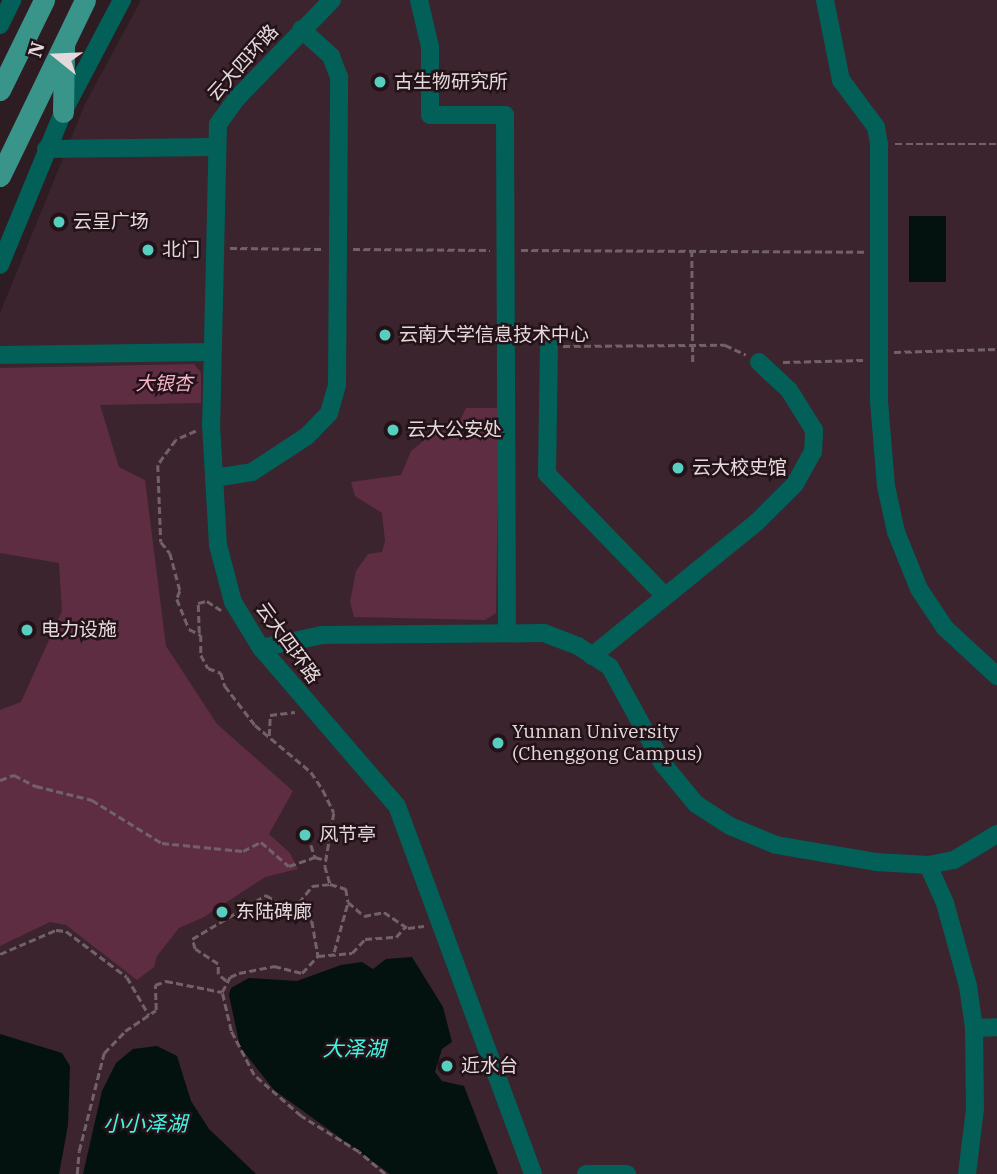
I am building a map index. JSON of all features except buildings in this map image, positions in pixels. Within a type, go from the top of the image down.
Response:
[{"type":"main road","points":[[0,90],[44,0]]},
{"type":"main road","points":[[0,176],[85,0]]},
{"type":"main road","points":[[63,112],[64,39]]},
{"type":"street","points":[[0,25],[12,0]]},
{"type":"street","points":[[0,265],[63,112],[122,0]]},
{"type":"street","name":"云大四环路","points":[[332,0],[237,98],[218,124],[214,147],[211,424],[218,545],[233,602],[261,649],[397,806],[533,1174]]},
{"type":"street","points":[[419,0],[430,47],[430,115],[505,115],[507,632]]},
{"type":"street","points":[[825,0],[841,80],[876,127],[879,144],[879,401],[886,486],[897,532],[919,589],[945,628],[997,676]]},
{"type":"street","points":[[214,478],[252,472],[307,436],[329,413],[337,385],[339,77],[331,56],[301,29]]},
{"type":"street","points":[[46,149],[214,147]]},
{"type":"street","points":[[549,346],[547,474],[665,596]]},
{"type":"street","points":[[0,355],[212,352]]},
{"type":"street","points":[[592,656],[795,484],[813,452],[814,430],[789,390],[759,362]]},
{"type":"street","points":[[261,649],[322,635],[544,633],[610,667],[663,764],[696,804],[730,827],[776,845],[876,862],[928,865],[954,860],[997,834]]},
{"type":"street","points":[[928,865],[945,904],[965,974],[974,1028],[975,1109],[967,1174]]},
{"type":"street","points":[[974,1028],[997,1027]]},
{"type":"street","points":[[586,1174],[627,1174]]},
{"type":"path","points":[[879,144],[997,144]]},
{"type":"path","points":[[214,248],[878,252]]},
{"type":"path","points":[[692,250],[693,363]]},
{"type":"path","points":[[549,346],[725,345]]},
{"type":"path","points":[[899,351],[997,349]]},
{"type":"path","points":[[802,362],[856,362]]},
{"type":"path","points":[[199,633],[186,625],[170,553],[162,542],[158,465],[176,440],[211,424]]},
{"type":"path","points":[[233,602],[222,611],[214,610],[207,601],[198,603],[201,655],[208,668],[222,673],[225,686],[269,736],[316,778],[334,813],[325,860],[330,884]]},
{"type":"path","points":[[269,736],[270,715],[294,712],[306,703]]},
{"type":"path","points":[[0,780],[14,775],[36,786],[92,800],[162,843],[243,851],[261,842],[289,866],[315,857],[325,860]]},
{"type":"path","points":[[311,845],[315,857]]},
{"type":"path","points":[[292,911],[312,886],[330,884],[346,889],[348,902],[334,952]]},
{"type":"path","points":[[226,981],[218,974],[218,964],[195,949],[192,939],[266,895],[312,921],[318,956]]},
{"type":"path","points":[[348,902],[364,916],[390,913],[405,926],[441,923]]},
{"type":"path","points":[[385,1174],[359,1152],[301,1116],[254,1074],[231,1031],[222,992],[226,981],[239,973],[274,966],[302,973],[318,956],[334,952],[352,953],[365,939],[396,937],[405,926]]},
{"type":"path","points":[[0,954],[56,930],[66,931],[127,977],[149,1015]]},
{"type":"path","points":[[77,1174],[79,1151],[104,1053],[125,1031],[157,1008],[153,989],[160,982],[192,988],[203,985],[210,993],[222,992]]},
{"type":"shaded area","name":"Yunnan University (Chenggong Campus)","points":[[141,0],[997,0],[997,1174],[0,1174],[0,313],[85,104]]},
{"type":"green space","name":"大银杏","points":[[194,364],[201,373],[201,403],[100,405],[119,467],[145,480],[166,646],[217,724],[293,791],[269,834],[290,853],[298,869],[265,877],[204,917],[179,928],[157,956],[154,967],[137,980],[66,925],[50,922],[0,946],[0,710],[21,702],[62,611],[59,563],[0,553],[0,368]]},
{"type":"green space","points":[[466,408],[499,408],[496,613],[485,620],[354,617],[350,602],[356,571],[368,554],[382,552],[385,541],[382,513],[355,496],[351,482],[401,475],[411,451],[428,437],[459,423]]},
{"type":"water","points":[[909,216],[946,216],[946,282],[909,282]]},
{"type":"water","name":"大泽湖","points":[[412,957],[443,1007],[452,1042],[442,1049],[435,1072],[442,1081],[464,1086],[498,1174],[390,1174],[274,1090],[240,1047],[229,995],[231,988],[249,978],[297,981],[341,965],[362,962],[373,969],[386,959]]},
{"type":"water","points":[[0,1034],[62,1053],[70,1066],[68,1125],[59,1174],[0,1174]]},
{"type":"water","name":"小小泽湖","points":[[157,1046],[177,1056],[191,1101],[209,1129],[256,1174],[83,1174],[102,1091],[116,1063],[133,1049]]},
{"type":"place","name":"古生物研究所","points":[[380,82]]},
{"type":"place","name":"云呈广场","points":[[59,222]]},
{"type":"place","name":"北门","points":[[148,250]]},
{"type":"place","name":"云南大学信息技术中心","points":[[385,335]]},
{"type":"place","name":"云大公安处","points":[[393,430]]},
{"type":"place","name":"云大校史馆","points":[[678,468]]},
{"type":"place","name":"电力设施","points":[[27,630]]},
{"type":"place","name":"Yunnan University (Chenggong Campus)","points":[[498,743]]},
{"type":"place","name":"风节亭","points":[[305,835]]},
{"type":"place","name":"东陆碑廊","points":[[222,912]]},
{"type":"place","name":"近水台","points":[[447,1066]]}]
